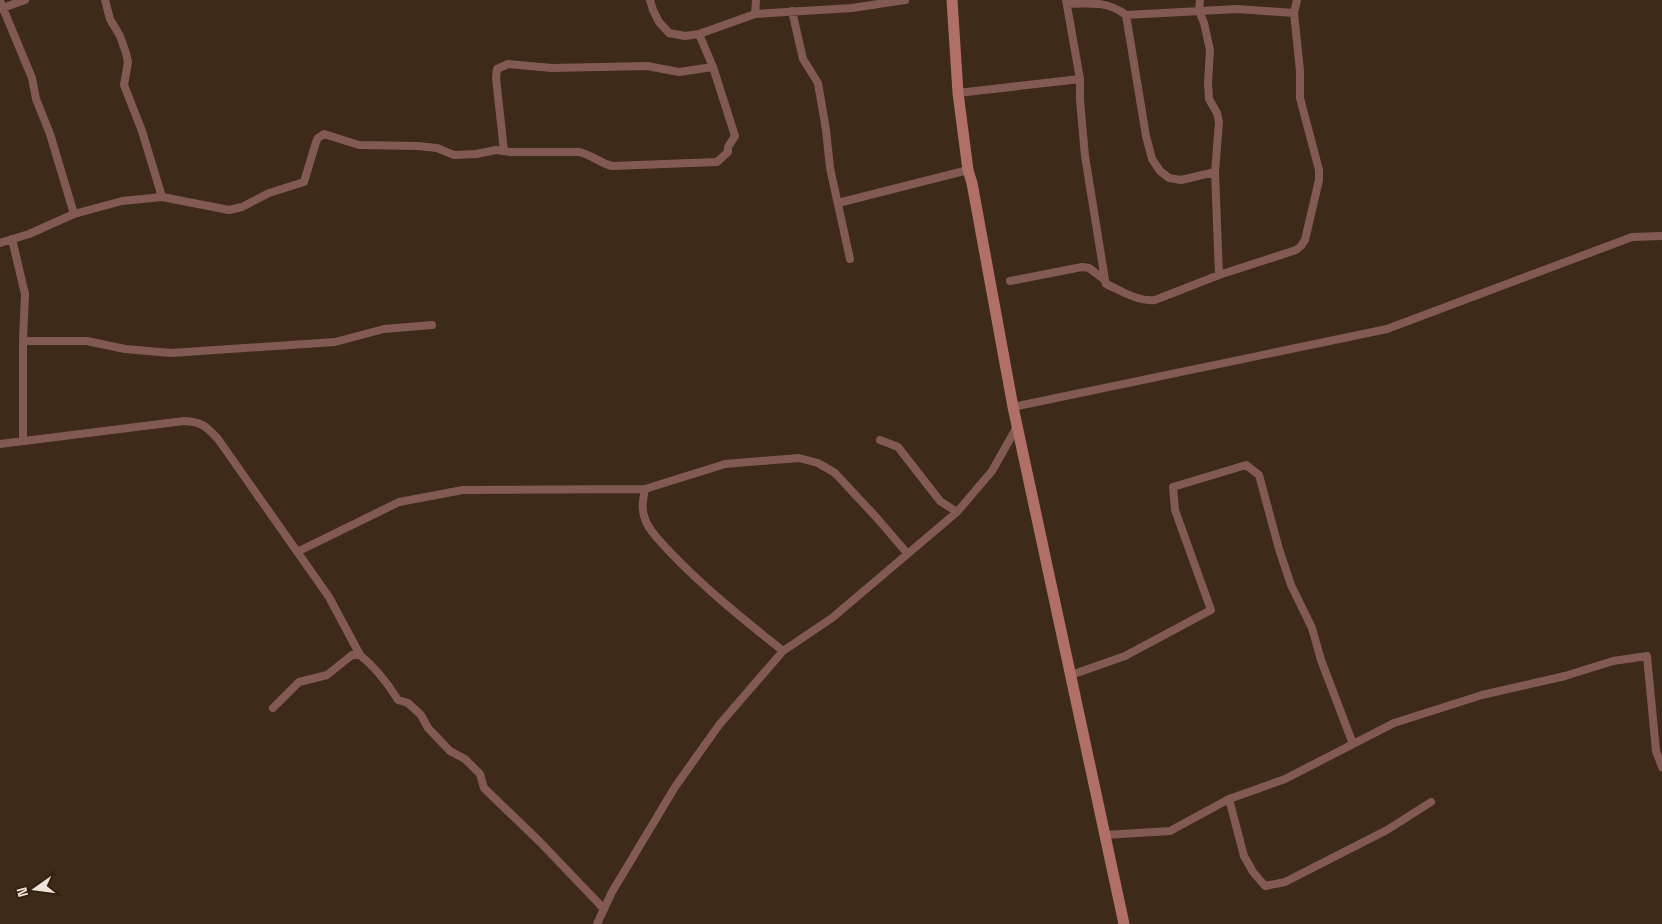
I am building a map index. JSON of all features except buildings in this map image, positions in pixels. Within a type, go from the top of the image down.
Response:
[{"type":"main road","points":[[952,0],[958,94],[968,170],[972,182],[1013,407],[1124,924]]},
{"type":"street","points":[[25,0],[1,6],[32,78],[36,99],[50,134],[74,214]]},
{"type":"street","points":[[105,0],[110,19],[120,36],[126,53],[128,62],[124,84],[142,131],[162,197]]},
{"type":"street","points":[[650,0],[660,22],[670,33],[685,36],[699,34],[755,14],[904,0]]},
{"type":"street","points":[[755,14],[756,0]]},
{"type":"street","points":[[1200,0],[1199,11],[1204,23],[1210,50],[1209,99],[1217,113],[1219,122],[1214,172],[1219,275]]},
{"type":"street","points":[[1294,13],[1236,9],[1126,14],[1107,4],[1067,2],[1080,79],[1085,156],[1106,284],[1146,301],[1156,300],[1219,275],[1296,250],[1301,246],[1305,240],[1320,180],[1320,170],[1300,98],[1300,71],[1294,13],[1297,0]]},
{"type":"street","points":[[792,11],[803,59],[818,83],[830,168],[850,259]]},
{"type":"street","points":[[1126,14],[1146,136],[1152,159],[1160,171],[1169,178],[1181,180],[1214,172]]},
{"type":"street","points":[[0,243],[74,214],[122,201],[162,197],[229,210],[242,207],[268,193],[304,182],[316,142],[324,134],[359,145],[437,148],[454,155],[476,154],[496,150],[511,152],[579,152],[612,166],[717,162],[728,152],[728,147],[735,136],[713,67],[699,34]]},
{"type":"street","points":[[504,151],[496,78],[497,69],[501,66],[508,64],[552,68],[647,66],[679,72],[713,67]]},
{"type":"street","points":[[958,94],[1080,79]]},
{"type":"street","points":[[838,203],[968,170]]},
{"type":"street","points":[[1013,407],[1386,329],[1632,237],[1662,236]]},
{"type":"street","points":[[12,239],[25,294],[23,441]]},
{"type":"street","points":[[1010,280],[1082,267],[1089,268],[1106,280]]},
{"type":"street","points":[[23,341],[87,341],[126,349],[171,353],[335,342],[384,329],[432,325]]},
{"type":"street","points":[[0,444],[184,420],[204,425],[218,439],[329,597],[360,655],[387,682],[398,700],[408,703],[421,715],[428,728],[450,751],[464,759],[480,774],[484,788],[540,842],[604,909]]},
{"type":"street","points":[[597,924],[612,892],[675,787],[719,725],[783,651],[832,618],[957,512],[992,471],[1018,426]]},
{"type":"street","points":[[880,440],[898,447],[940,501],[957,512]]},
{"type":"street","points":[[297,552],[399,502],[463,490],[645,489],[725,464],[799,458],[818,463],[835,473],[907,553]]},
{"type":"street","points":[[1071,675],[1125,656],[1211,610],[1175,510],[1173,487],[1246,465],[1259,475],[1291,585],[1312,628],[1321,660],[1352,744]]},
{"type":"street","points":[[645,489],[642,505],[645,520],[655,536],[680,563],[783,651]]},
{"type":"street","points":[[273,708],[299,682],[327,675],[352,655],[360,655]]},
{"type":"street","points":[[1105,835],[1170,831],[1229,799],[1285,779],[1394,723],[1482,695],[1565,676],[1613,661],[1647,656],[1656,751],[1662,767]]},
{"type":"street","points":[[1229,799],[1244,856],[1253,872],[1265,886],[1285,882],[1388,830],[1431,802]]}]
